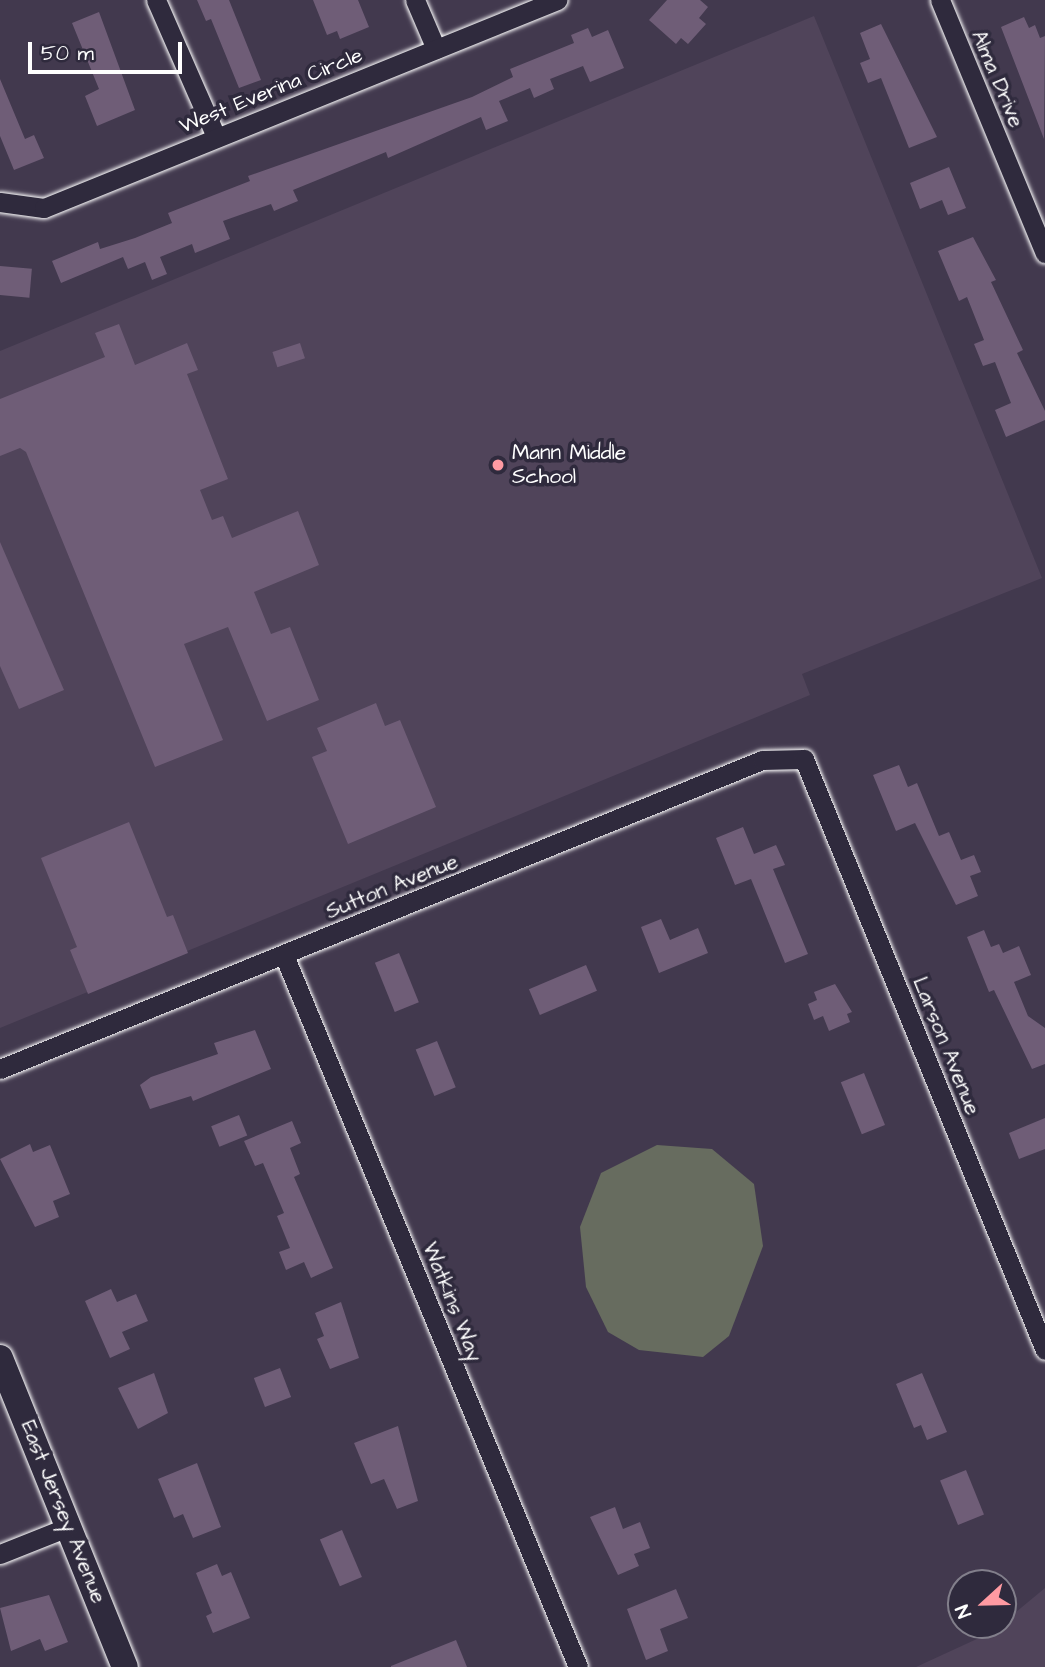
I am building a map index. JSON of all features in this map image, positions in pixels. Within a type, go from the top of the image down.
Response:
[{"type":"street","points":[[156,0],[216,137]]},
{"type":"street","points":[[415,0],[436,49]]},
{"type":"street","name":"West Everina Circle","points":[[0,202],[44,208],[557,0]]},
{"type":"street","name":"Alma Drive","points":[[940,0],[1045,253]]},
{"type":"street","name":"Sutton Avenue","points":[[0,1069],[762,760],[804,759]]},
{"type":"street","name":"Larson Avenue","points":[[804,759],[1045,1350]]},
{"type":"street","name":"Watkins Way","points":[[284,955],[578,1667]]},
{"type":"street","name":"East Jersey Avenue","points":[[0,1357],[125,1667]]},
{"type":"street","points":[[0,1554],[68,1527]]},
{"type":"shaded area","name":"Mann Middle School","points":[[814,16],[1042,578],[802,674],[810,695],[0,1028],[0,351]]},
{"type":"shaded area","points":[[1045,1588],[1045,1667],[916,1667],[977,1639],[1017,1639],[1017,1611]]},
{"type":"green space","points":[[657,1145],[712,1149],[754,1184],[763,1246],[729,1336],[703,1357],[639,1350],[608,1332],[586,1287],[580,1227],[601,1173]]},
{"type":"building","points":[[197,0],[229,0],[261,80],[239,88],[211,19],[206,21]]},
{"type":"building","points":[[313,0],[358,0],[369,27],[340,39],[337,31],[327,35]]},
{"type":"building","points":[[667,0],[700,0],[708,7],[699,18],[706,24],[688,44],[681,38],[676,44],[649,20]]},
{"type":"building","points":[[99,12],[135,110],[97,126],[85,96],[99,89],[72,23]]},
{"type":"building","points":[[1024,17],[1029,28],[1035,25],[1040,38],[1045,36],[1044,139],[1001,27]]},
{"type":"building","points":[[881,24],[937,137],[909,148],[881,78],[868,83],[860,63],[870,59],[860,33]]},
{"type":"building","points":[[588,28],[592,37],[608,30],[624,68],[590,82],[583,66],[550,79],[554,89],[534,98],[530,88],[499,101],[508,121],[486,130],[481,117],[388,158],[386,152],[293,190],[298,201],[274,211],[271,204],[223,221],[230,239],[195,253],[192,244],[160,257],[167,274],[152,280],[145,262],[128,269],[123,257],[61,283],[52,261],[98,242],[100,249],[135,238],[172,223],[168,213],[250,181],[248,176],[472,97],[513,77],[510,69],[574,43],[571,35]]},
{"type":"building","points":[[0,79],[25,139],[34,135],[44,158],[14,170],[0,136]]},
{"type":"building","points":[[949,167],[966,208],[948,215],[942,200],[920,209],[910,183]]},
{"type":"building","points":[[973,237],[996,280],[991,282],[1023,350],[1017,353],[1045,411],[1045,420],[1006,437],[995,410],[1011,403],[995,362],[983,366],[974,344],[984,340],[967,297],[959,301],[938,251]]},
{"type":"building","points":[[0,266],[32,269],[29,298],[0,295]]},
{"type":"building","points":[[119,324],[135,365],[187,343],[198,370],[187,374],[228,479],[200,490],[212,520],[223,516],[232,538],[298,511],[319,565],[254,592],[271,634],[290,627],[319,700],[267,721],[228,627],[184,644],[223,740],[155,767],[26,452],[20,448],[0,456],[0,399],[105,357],[95,333]]},
{"type":"building","points":[[300,343],[305,358],[277,367],[272,352]]},
{"type":"building","points":[[0,542],[64,690],[19,709],[0,666]]},
{"type":"building","points":[[376,703],[385,726],[400,720],[436,807],[348,844],[312,757],[327,751],[317,728]]},
{"type":"building","points":[[899,765],[908,787],[917,783],[939,836],[949,832],[961,860],[974,855],[981,872],[970,876],[978,896],[956,905],[915,823],[896,831],[873,775]]},
{"type":"building","points":[[129,822],[167,917],[173,915],[188,953],[88,994],[70,950],[77,947],[41,858]]},
{"type":"building","points":[[743,827],[754,854],[776,845],[785,865],[773,869],[808,954],[785,963],[751,879],[735,885],[716,838]]},
{"type":"building","points":[[661,919],[670,940],[698,928],[708,953],[659,973],[641,927]]},
{"type":"building","points":[[984,930],[991,947],[999,944],[1003,953],[1019,946],[1031,975],[1014,982],[1028,1016],[1045,1028],[1045,1064],[1032,1069],[994,990],[989,992],[967,937]]},
{"type":"building","points":[[399,953],[419,1002],[395,1012],[375,963]]},
{"type":"building","points":[[586,965],[597,991],[540,1015],[529,989]]},
{"type":"building","points":[[835,984],[852,1012],[847,1014],[850,1022],[829,1031],[823,1016],[814,1020],[808,1004],[817,1000],[814,992]]},
{"type":"building","points":[[255,1030],[271,1069],[193,1101],[191,1096],[150,1109],[140,1085],[151,1077],[218,1054],[214,1043]]},
{"type":"building","points":[[437,1041],[456,1087],[434,1096],[416,1050]]},
{"type":"building","points":[[864,1073],[885,1125],[862,1134],[841,1082]]},
{"type":"building","points":[[239,1115],[247,1135],[219,1147],[211,1126]]},
{"type":"building","points":[[1045,1118],[1045,1149],[1019,1159],[1009,1133]]},
{"type":"building","points":[[292,1121],[301,1143],[290,1148],[300,1174],[294,1177],[333,1268],[311,1278],[304,1262],[286,1270],[279,1252],[290,1248],[277,1216],[284,1213],[263,1163],[255,1166],[244,1141]]},
{"type":"building","points":[[30,1144],[33,1152],[50,1145],[70,1194],[53,1201],[59,1217],[35,1227],[0,1159]]},
{"type":"building","points":[[111,1289],[117,1302],[136,1294],[148,1321],[122,1332],[130,1349],[110,1358],[85,1301]]},
{"type":"building","points":[[341,1302],[359,1358],[330,1369],[317,1339],[324,1336],[315,1313]]},
{"type":"building","points":[[280,1368],[291,1397],[265,1407],[254,1378]]},
{"type":"building","points":[[154,1373],[168,1413],[138,1429],[118,1388]]},
{"type":"building","points":[[922,1373],[947,1432],[927,1440],[921,1425],[914,1428],[896,1384]]},
{"type":"building","points":[[398,1426],[418,1501],[397,1509],[384,1479],[371,1484],[354,1443]]},
{"type":"building","points":[[197,1463],[221,1527],[193,1538],[183,1514],[174,1518],[158,1479]]},
{"type":"building","points":[[966,1470],[984,1515],[958,1525],[940,1480]]},
{"type":"building","points":[[615,1507],[623,1529],[640,1522],[650,1548],[634,1554],[639,1566],[618,1575],[590,1517]]},
{"type":"building","points":[[342,1530],[362,1577],[340,1586],[320,1539]]},
{"type":"building","points":[[217,1564],[222,1576],[231,1572],[250,1618],[213,1633],[206,1616],[212,1613],[196,1573]]},
{"type":"building","points":[[676,1589],[688,1618],[660,1629],[668,1651],[646,1660],[627,1609]]},
{"type":"building","points":[[49,1595],[68,1642],[45,1651],[40,1639],[11,1651],[0,1608]]},
{"type":"building","points":[[456,1640],[467,1667],[391,1667],[391,1666]]},
{"type":"place","name":"Mann Middle School","points":[[498,465]]}]
